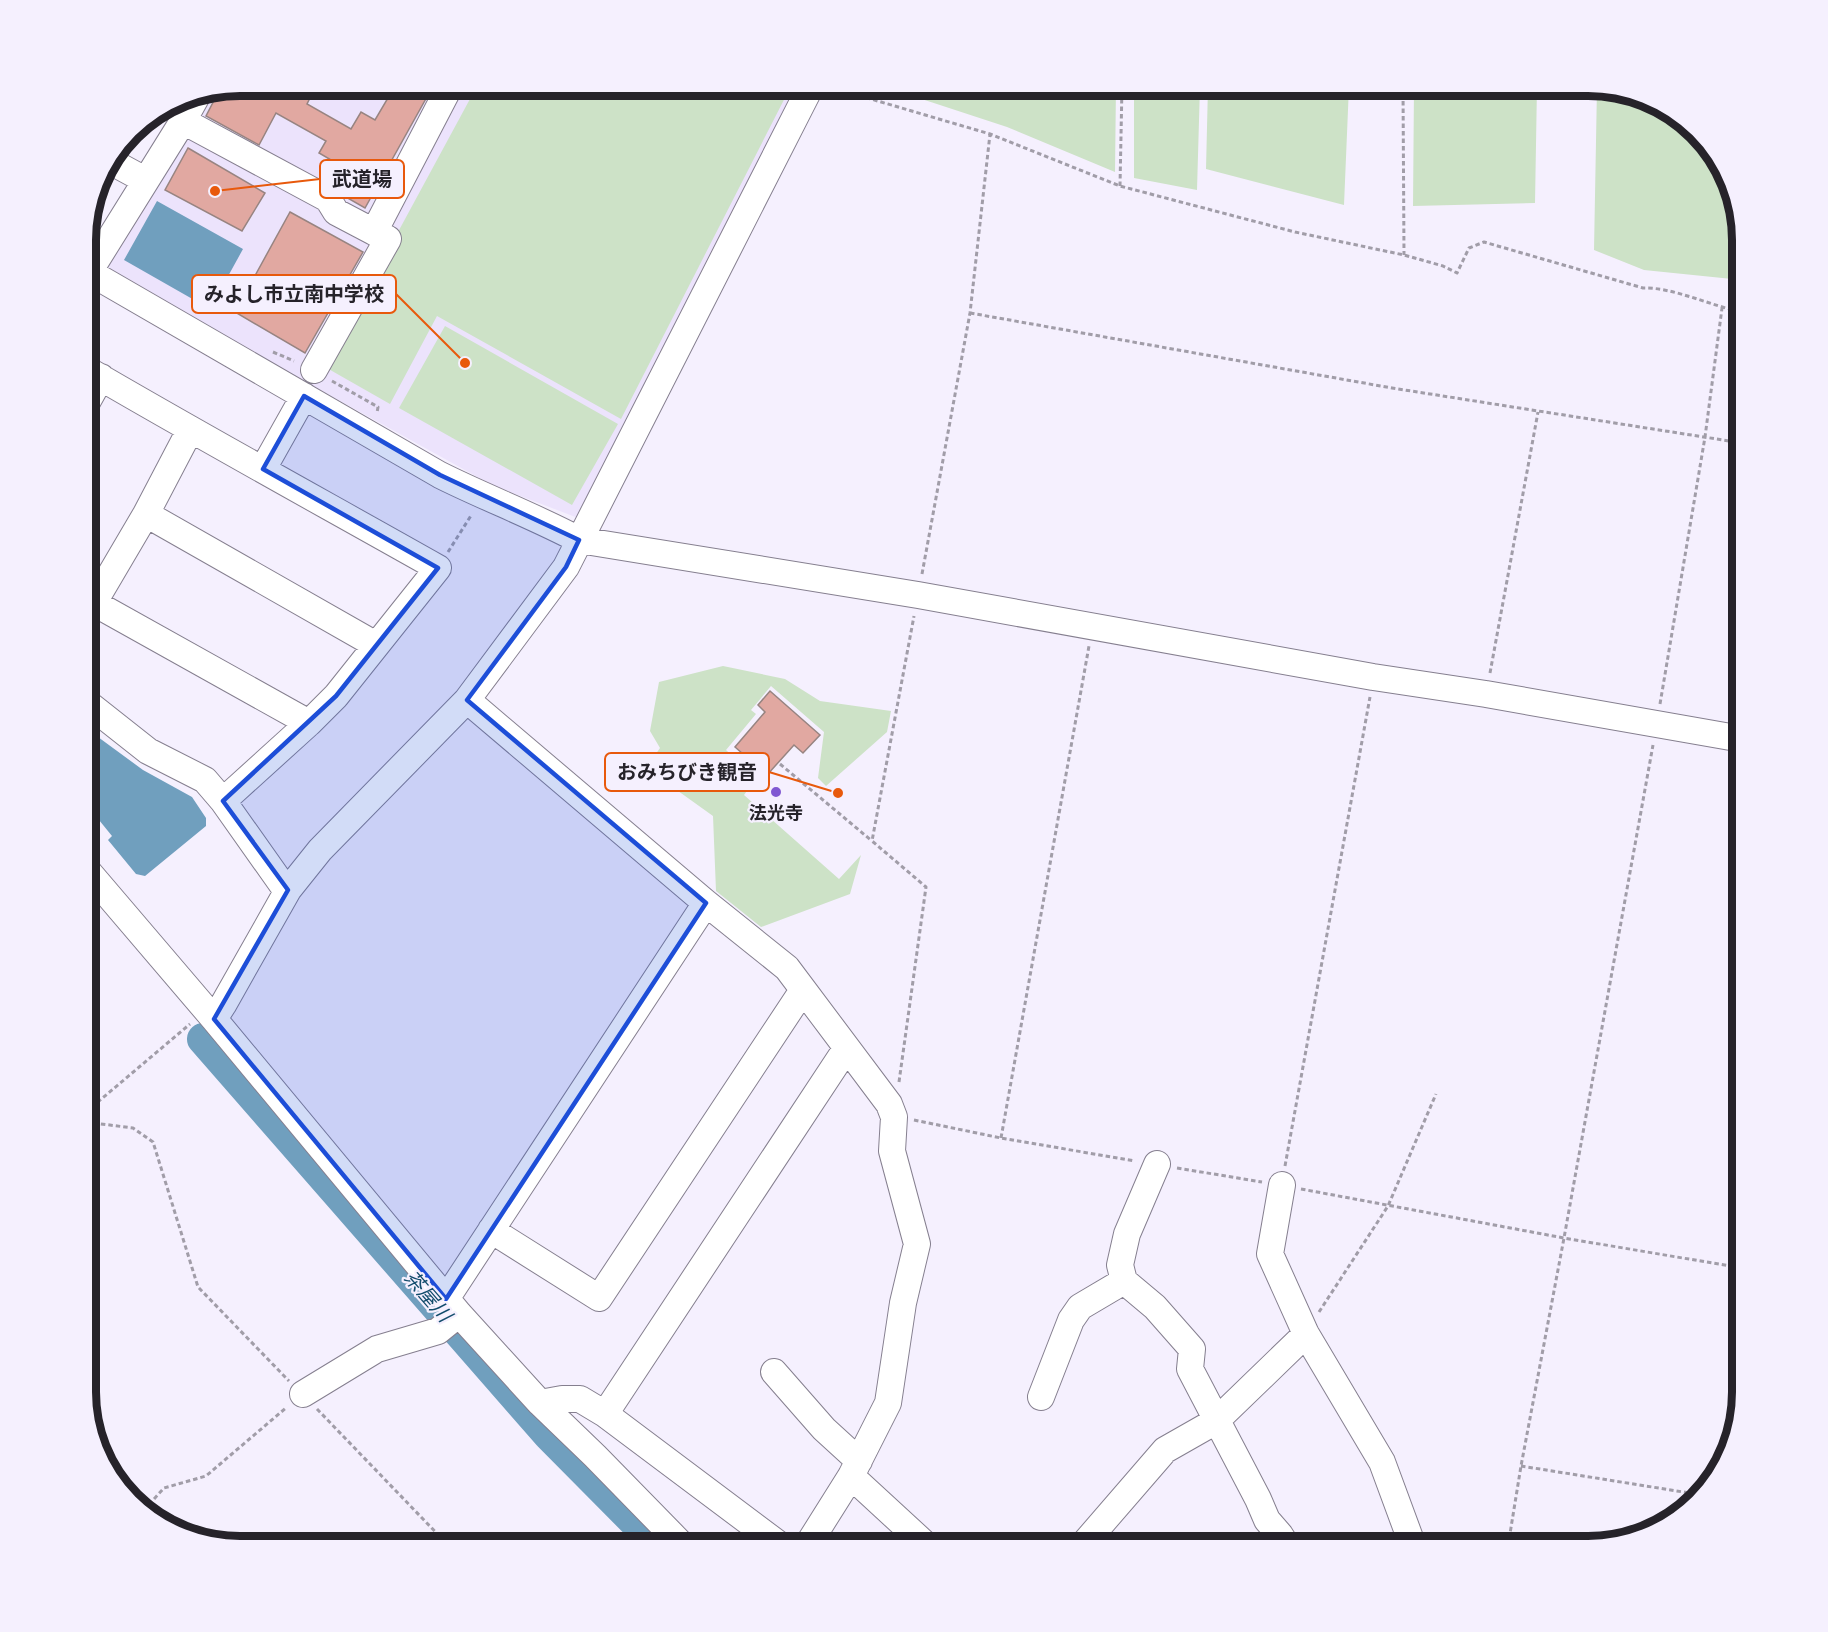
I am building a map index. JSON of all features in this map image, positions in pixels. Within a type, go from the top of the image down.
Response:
[{"type":"street","points":[[374,232],[445,96]]},
{"type":"street","points":[[210,1015],[223,1005],[288,890],[320,850],[467,700],[566,567],[806,96]]},
{"type":"street","points":[[189,106],[328,199],[336,212],[388,239],[314,370]]},
{"type":"street","points":[[96,258],[145,180],[187,107]]},
{"type":"street","points":[[117,165],[145,180]]},
{"type":"street","points":[[96,277],[440,475],[579,540],[918,595],[1373,677],[1486,694],[1732,737]]},
{"type":"street","points":[[96,375],[190,430],[438,568],[336,696],[223,801]]},
{"type":"street","points":[[263,469],[304,396]]},
{"type":"street","points":[[96,599],[146,514],[190,430]]},
{"type":"street","points":[[146,514],[376,645]]},
{"type":"street","points":[[96,612],[309,723]]},
{"type":"street","points":[[467,700],[706,903],[787,968],[889,1104],[894,1117],[892,1150],[917,1244],[903,1303],[888,1403],[855,1468],[813,1536]]},
{"type":"street","points":[[96,710],[148,751],[204,780],[223,801],[288,890]]},
{"type":"street","points":[[96,881],[210,1015],[450,1315],[596,1456],[673,1536]]},
{"type":"street","points":[[303,1394],[377,1349],[438,1331],[450,1315],[491,1230],[706,903]]},
{"type":"street","points":[[491,1230],[599,1298],[803,990]]},
{"type":"street","points":[[605,1414],[846,1049]]},
{"type":"street","points":[[1157,1164],[1127,1234],[1120,1265],[1124,1281],[1155,1307],[1192,1349],[1190,1369],[1267,1520],[1281,1536]]},
{"type":"street","points":[[1282,1185],[1270,1254],[1306,1334],[1382,1462],[1409,1536]]},
{"type":"street","points":[[1041,1397],[1071,1320],[1080,1307],[1124,1281]]},
{"type":"street","points":[[1091,1536],[1165,1450],[1216,1421],[1306,1334]]},
{"type":"street","points":[[774,1372],[855,1468],[918,1536]]},
{"type":"street","points":[[540,1403],[562,1398],[580,1399],[605,1414],[768,1536]]},
{"type":"path","points":[[861,96],[990,134],[1120,186],[1295,232],[1404,255],[1443,266],[1457,273],[1469,248],[1484,242],[1643,288],[1656,287],[1732,310]]},
{"type":"path","points":[[1120,186],[1122,96]]},
{"type":"path","points":[[1403,96],[1404,255]]},
{"type":"path","points":[[872,841],[970,313],[990,134]]},
{"type":"path","points":[[1510,1536],[1657,723],[1705,437],[1722,308]]},
{"type":"path","points":[[970,313],[1538,412],[1732,441]]},
{"type":"path","points":[[314,370],[378,407],[377,416]]},
{"type":"path","points":[[1486,694],[1538,412]]},
{"type":"path","points":[[438,568],[483,496]]},
{"type":"path","points":[[1001,1138],[1092,627]]},
{"type":"path","points":[[1282,1185],[1373,677]]},
{"type":"path","points":[[780,764],[927,887],[899,1082]]},
{"type":"path","points":[[96,1104],[210,1015]]},
{"type":"path","points":[[1306,1334],[1388,1206],[1436,1094]]},
{"type":"path","points":[[894,1117],[1001,1138],[1282,1185],[1564,1238],[1732,1266]]},
{"type":"path","points":[[96,1123],[132,1128],[153,1142],[198,1287],[439,1536]]},
{"type":"path","points":[[150,1504],[164,1488],[206,1476],[303,1394]]},
{"type":"path","points":[[1521,1466],[1691,1493]]},
{"type":"highlighted area","points":[[304,396],[440,475],[579,540],[566,567],[467,700],[706,903],[446,1299],[214,1019],[288,890],[223,801],[336,696],[438,568],[263,469]]},
{"type":"shaded area","points":[[240,96],[792,96],[578,518],[492,485],[109,273],[107,266],[203,101]]},
{"type":"green space","points":[[472,96],[786,96],[621,419],[437,316],[390,404],[325,367]]},
{"type":"green space","points":[[912,96],[1116,96],[1115,172],[1007,127]]},
{"type":"green space","points":[[1134,96],[1200,96],[1197,190],[1134,178]]},
{"type":"green space","points":[[1208,96],[1349,96],[1344,205],[1206,169]]},
{"type":"green space","points":[[1414,96],[1537,96],[1535,203],[1413,206]]},
{"type":"green space","points":[[1597,96],[1634,104],[1668,120],[1690,138],[1708,160],[1721,185],[1731,221],[1732,279],[1644,270],[1594,250]]},
{"type":"green space","points":[[445,326],[618,424],[572,505],[399,408]]},
{"type":"green space","points":[[723,666],[785,679],[820,701],[891,711],[887,732],[826,786],[818,778],[824,732],[771,686],[751,710],[756,714],[726,750],[756,778],[744,795],[839,879],[861,855],[850,894],[761,927],[716,891],[713,816],[646,768],[660,748],[650,731],[659,682]]},
{"type":"water","points":[[157,201],[243,249],[210,309],[124,260]]},
{"type":"water","points":[[96,737],[143,770],[192,797],[206,818],[206,826],[145,876],[136,874],[108,840],[112,836],[96,816]]},
{"type":"building","points":[[311,96],[307,104],[351,129],[361,112],[375,120],[389,96],[427,96],[365,208],[344,196],[340,190],[350,171],[319,153],[326,141],[276,113],[259,145],[206,116],[215,98],[221,97]]},
{"type":"building","points":[[188,148],[265,193],[242,231],[165,190]]},
{"type":"building","points":[[290,212],[363,252],[305,353],[235,312]]},
{"type":"building","points":[[770,691],[820,735],[803,753],[794,745],[767,775],[735,747],[765,712],[758,705]]},
{"type":"waterway","name":"茶屋川","points":[[203,1039],[549,1435],[649,1536]]},
{"type":"place","name":"武道場","points":[[215,191]]},
{"type":"place","name":"みよし市立南中学校","points":[[465,363]]},
{"type":"place","name":"法光寺","points":[[776,792]]},
{"type":"place","name":"おみちびき観音","points":[[838,793]]}]
